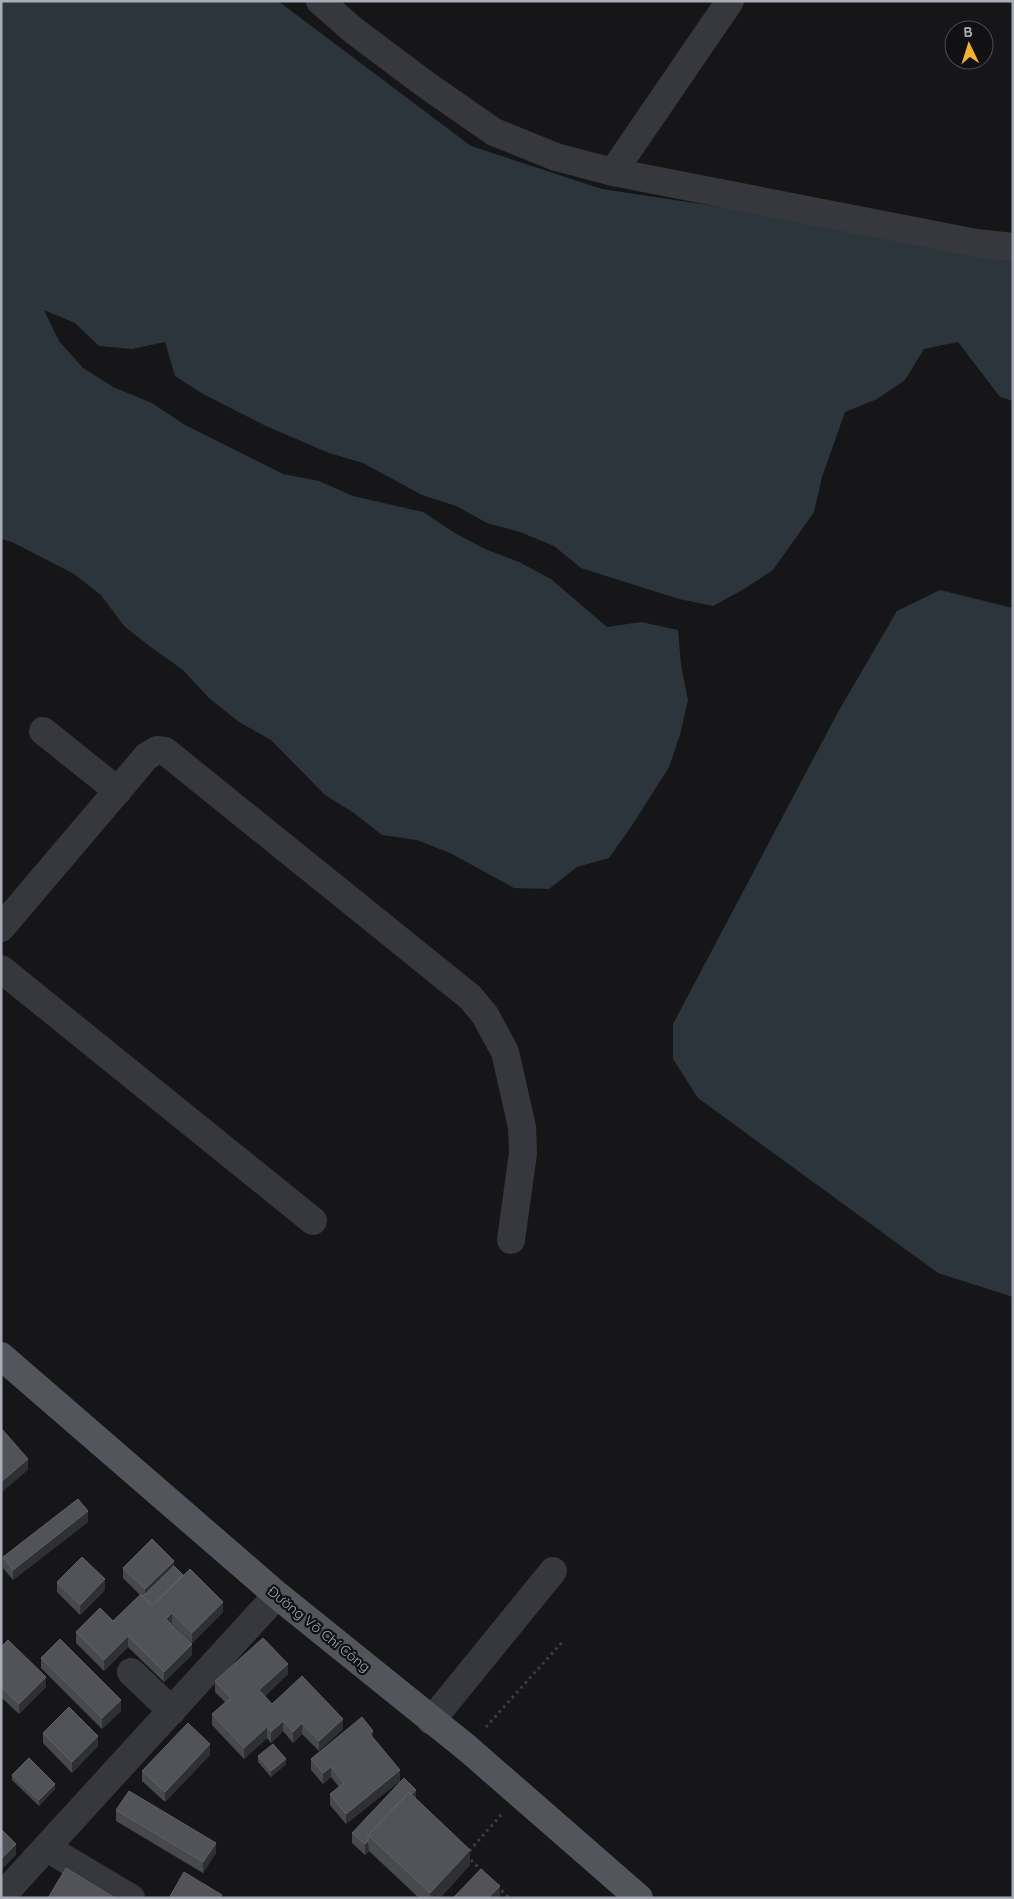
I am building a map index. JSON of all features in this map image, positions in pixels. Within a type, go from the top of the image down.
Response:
[{"type":"main road","name":"Đường Võ Chí Công","points":[[1,1356],[277,1595],[467,1748],[639,1898]]},
{"type":"street","points":[[320,1],[353,30],[494,132],[556,157],[613,172],[976,243],[1013,247]]},
{"type":"street","points":[[613,172],[730,1]]},
{"type":"street","points":[[43,731],[118,791]]},
{"type":"street","points":[[1,928],[147,756],[157,750],[165,751],[470,997],[485,1015],[504,1052],[522,1127],[524,1153],[511,1240]]},
{"type":"street","points":[[1,969],[313,1221]]},
{"type":"street","points":[[431,1720],[553,1572]]},
{"type":"street","points":[[1,1897],[277,1595]]},
{"type":"street","points":[[131,1672],[172,1711]]},
{"type":"street","points":[[47,1848],[131,1898]]},
{"type":"path","points":[[467,1748],[564,1640]]},
{"type":"path","points":[[483,1872],[468,1856],[471,1849],[519,1794]]},
{"type":"path","points":[[496,1885],[509,1898]]},
{"type":"shaded area","points":[[1,1],[278,1],[471,146],[602,189],[1013,251],[1013,401],[1000,397],[958,342],[924,349],[905,380],[877,399],[845,412],[822,477],[814,512],[773,570],[713,606],[679,599],[581,568],[554,546],[520,532],[487,523],[456,506],[422,495],[363,463],[329,453],[266,426],[203,394],[175,376],[165,342],[132,349],[99,346],[75,323],[44,310],[59,341],[83,368],[115,388],[152,403],[185,425],[283,474],[319,481],[353,496],[423,512],[453,532],[485,549],[519,562],[551,579],[607,627],[641,622],[678,630],[681,665],[688,700],[680,735],[669,767],[631,827],[609,858],[577,867],[549,889],[514,888],[450,853],[417,840],[382,835],[354,813],[325,795],[271,740],[239,722],[209,698],[183,670],[124,626],[101,595],[74,574],[12,542],[1,539]]},
{"type":"shaded area","points":[[940,590],[1013,608],[1013,1297],[938,1273],[698,1098],[673,1059],[673,1024],[838,712],[897,611]]},
{"type":"building","points":[[1,1428],[28,1459],[1,1482]]},
{"type":"building","points":[[78,1499],[88,1511],[13,1570],[3,1557]]},
{"type":"building","points":[[152,1539],[174,1561],[145,1589],[123,1568]]},
{"type":"building","points":[[82,1557],[105,1579],[80,1605],[57,1582]]},
{"type":"building","points":[[174,1566],[183,1575],[152,1606],[143,1596]]},
{"type":"building","points":[[190,1569],[223,1602],[192,1633],[172,1613],[166,1619],[192,1644],[164,1672],[128,1636],[104,1660],[76,1632],[100,1608],[113,1621],[141,1594],[152,1606]]},
{"type":"building","points":[[263,1638],[288,1664],[259,1690],[272,1704],[302,1676],[343,1719],[319,1741],[302,1723],[293,1732],[283,1721],[271,1732],[267,1727],[244,1748],[212,1714],[231,1698],[215,1681]]},
{"type":"building","points":[[60,1639],[121,1700],[102,1718],[41,1658]]},
{"type":"building","points":[[8,1640],[46,1677],[19,1704],[1,1686],[1,1647]]},
{"type":"building","points":[[69,1707],[98,1736],[72,1762],[43,1733]]},
{"type":"building","points":[[362,1717],[373,1731],[370,1734],[400,1770],[346,1814],[330,1794],[344,1783],[331,1767],[323,1773],[311,1759]]},
{"type":"building","points":[[188,1723],[210,1744],[165,1792],[142,1771]]},
{"type":"building","points":[[273,1744],[286,1759],[271,1771],[258,1756]]},
{"type":"building","points":[[29,1758],[55,1784],[39,1800],[12,1775]]},
{"type":"building","points":[[404,1778],[416,1790],[411,1795],[409,1792],[368,1835],[368,1841],[365,1844],[352,1833]]},
{"type":"building","points":[[129,1791],[216,1843],[203,1862],[116,1810]]},
{"type":"building","points":[[409,1792],[470,1850],[430,1893],[368,1835]]},
{"type":"building","points":[[1,1829],[16,1844],[1,1859]]},
{"type":"building","points":[[66,1868],[115,1898],[48,1898]]},
{"type":"building","points":[[481,1869],[500,1886],[488,1898],[453,1898]]},
{"type":"building","points":[[184,1872],[222,1895],[220,1898],[169,1898]]}]
